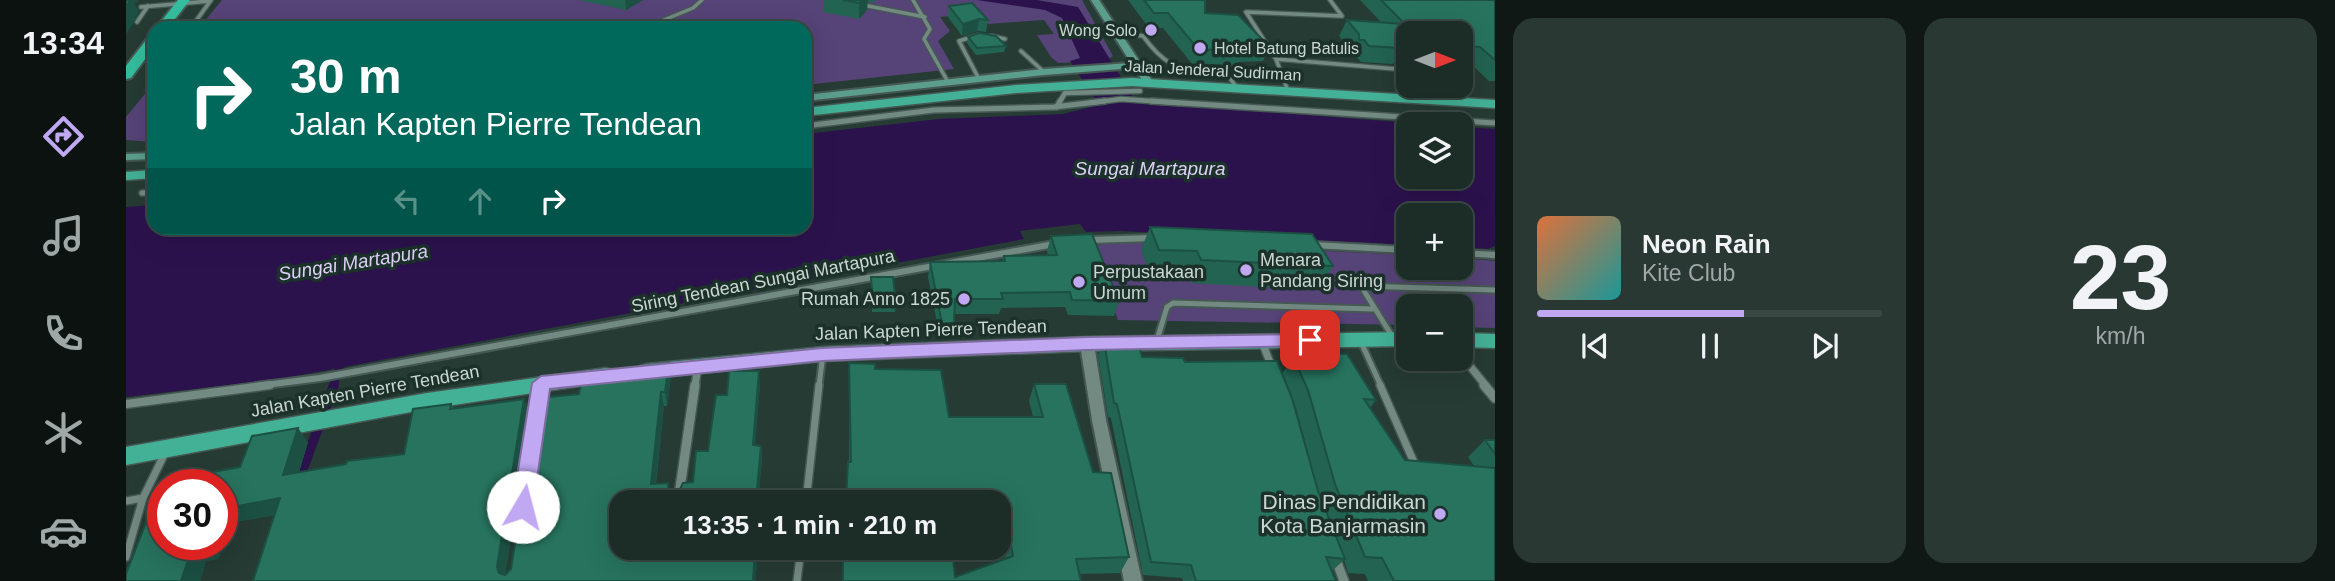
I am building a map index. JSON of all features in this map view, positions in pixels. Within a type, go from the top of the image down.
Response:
[{"type":"highway","points":[[167,21],[182,2]]},
{"type":"highway","points":[[128,70],[147,47]]},
{"type":"main road","points":[[1095,0],[1138,65],[1140,85]]},
{"type":"main road","name":"Jalan Jenderal Sudirman","points":[[812,97],[1044,72],[1138,65]]},
{"type":"main road","name":"Jalan Jenderal Sudirman","points":[[812,111],[1140,85],[1237,88],[1495,104]]},
{"type":"main road","points":[[126,157],[147,156]]},
{"type":"main road","points":[[126,176],[147,174]]},
{"type":"main road","name":"Jalan Kapten Pierre Tendean","points":[[126,456],[626,373],[698,365],[822,354],[1087,344],[1396,339]]},
{"type":"main road","points":[[1473,340],[1495,341]]},
{"type":"street","points":[[1057,107],[1065,93],[1079,88]]},
{"type":"street","points":[[812,124],[934,110],[1057,107],[1105,99],[1495,123]]},
{"type":"street","points":[[142,193],[147,193]]},
{"type":"street","points":[[1086,240],[1122,237],[1163,239]]},
{"type":"street","name":"Siring Tendean Sungai Martapura","points":[[126,404],[320,378],[1019,247],[1061,243]]},
{"type":"street","points":[[1309,245],[1396,249]]},
{"type":"street","points":[[1473,254],[1495,255]]},
{"type":"street","points":[[1261,341],[1275,375]]},
{"type":"street","points":[[1087,344],[1099,420],[1133,581]]},
{"type":"street","points":[[680,490],[698,365]]},
{"type":"street","points":[[1473,370],[1495,398]]},
{"type":"street","points":[[1331,547],[1345,581]]},
{"type":"lane","points":[[147,0],[141,7],[210,1]]},
{"type":"lane","points":[[661,21],[693,8],[702,0]]},
{"type":"lane","points":[[913,0],[930,29],[923,39],[925,46],[948,82]]},
{"type":"lane","points":[[1288,91],[1276,59],[1246,16],[1247,12],[1342,16],[1330,0]]},
{"type":"lane","points":[[196,21],[210,1]]},
{"type":"lane","points":[[862,5],[925,17]]},
{"type":"lane","points":[[137,22],[148,6]]},
{"type":"lane","points":[[1114,32],[1143,36],[1155,55],[1172,67],[1227,74],[1237,88]]},
{"type":"lane","points":[[979,79],[959,41],[978,35],[1005,39]]},
{"type":"lane","points":[[1021,51],[1044,72]]},
{"type":"lane","points":[[1276,59],[1396,69]]},
{"type":"lane","points":[[1456,98],[1460,102]]},
{"type":"lane","points":[[1396,334],[1373,309],[1361,286],[1495,290]]},
{"type":"lane","points":[[1156,343],[1167,307],[1173,303],[1373,309]]},
{"type":"lane","points":[[1359,339],[1420,475]]},
{"type":"lane","points":[[807,490],[822,354]]},
{"type":"lane","points":[[126,557],[133,541],[143,498],[168,447]]},
{"type":"lane","points":[[126,501],[143,498]]},
{"type":"lane","points":[[797,581],[800,560]]},
{"type":"shaded area","points":[[222,0],[1082,0],[1113,56],[1105,61],[1058,63],[1037,35],[1054,34],[1044,20],[988,24],[977,13],[940,17],[950,31],[938,41],[954,69],[812,84],[812,21],[205,21]]},
{"type":"shaded area","points":[[147,92],[147,142],[126,140],[126,117]]},
{"type":"shaded area","points":[[1123,241],[1396,254],[1396,280],[1473,280],[1473,259],[1495,261],[1495,328],[1473,327],[1473,294],[1396,294],[1396,325],[1118,320],[1090,246]]},
{"type":"water","name":"Sungai Martapura","points":[[977,0],[1037,0],[1078,7],[1136,102],[1396,122],[1396,189],[1473,189],[1473,128],[1495,129],[1495,246],[1488,249],[1473,248],[1473,203],[1396,203],[1396,244],[1120,231],[1086,232],[1080,224],[1020,231],[1024,239],[280,379],[126,397],[126,207],[147,206],[147,235],[812,235],[812,133],[939,119],[1063,114],[1099,105],[1070,61],[1080,58],[1062,18],[1045,10]]},
{"type":"building","points":[[1144,0],[1205,0],[1205,13],[1238,15],[1269,46],[1238,46],[1243,52],[1198,49],[1168,13],[1154,13]]},
{"type":"building","points":[[1381,0],[1495,0],[1495,60],[1480,47],[1474,47],[1474,21],[1402,21]]},
{"type":"building","points":[[972,3],[988,20],[979,19],[963,24],[949,6]]},
{"type":"building","points":[[1347,20],[1396,23],[1396,48],[1369,46],[1364,40],[1359,40],[1359,34]]},
{"type":"building","points":[[979,33],[996,36],[1006,46],[977,48],[968,37]]},
{"type":"building","points":[[1150,227],[1312,234],[1333,266],[1201,260],[1197,251],[1159,250]]},
{"type":"building","points":[[1092,234],[1119,301],[1072,300],[1070,292],[1001,293],[1003,299],[955,299],[954,323],[942,324],[930,262],[1005,261],[1004,256],[1057,255],[1051,236]]},
{"type":"building","points":[[871,277],[893,277],[896,305],[873,305]]},
{"type":"building","points":[[1104,341],[1139,345],[1142,357],[1183,358],[1185,362],[1277,361],[1292,398],[1318,491],[1345,559],[1326,557],[1336,581],[1196,581],[1191,565],[1151,562],[1117,404],[1114,403]]},
{"type":"building","points":[[1309,353],[1347,354],[1376,400],[1364,399],[1405,460],[1495,468],[1495,581],[1394,581],[1382,558],[1365,557],[1335,484],[1308,390],[1293,357],[1312,358]]},
{"type":"building","points":[[669,363],[665,392],[661,392],[651,484],[668,483],[669,490],[609,490],[609,560],[754,560],[753,581],[253,581],[280,498],[238,506],[238,469],[229,469],[240,467],[252,436],[298,428],[283,475],[346,464],[347,461],[404,454],[413,409],[451,404],[450,409],[524,399],[497,567],[499,573],[505,575],[511,569],[538,398],[579,394],[583,373]]},
{"type":"building","points":[[849,363],[875,364],[875,369],[941,370],[949,417],[1043,417],[1034,384],[1066,384],[1093,472],[1111,473],[1129,557],[1076,559],[1081,581],[843,581],[843,560],[953,560],[955,577],[1002,560],[1011,560],[1013,556],[1011,490],[847,490],[848,462],[851,462]]},
{"type":"building","points":[[729,371],[759,371],[753,445],[761,446],[757,490],[680,490],[683,483],[693,482],[696,451],[708,451],[716,395],[727,395]]},
{"type":"building","points":[[1485,440],[1495,440],[1495,454]]},
{"type":"building","points":[[147,520],[147,560],[188,560],[181,581],[126,581],[126,574]]},
{"type":"waterway","points":[[333,386],[343,359]]},
{"type":"waterway","points":[[298,482],[334,385]]},
{"type":"place","name":"Wong Solo","points":[[1151,30]]},
{"type":"place","name":"Hotel Batung Batulis","points":[[1200,48]]},
{"type":"place","name":"Menara Pandang Siring","points":[[1246,270]]},
{"type":"place","name":"Perpustakaan Umum","points":[[1079,282]]},
{"type":"place","name":"Rumah Anno 1825","points":[[964,299]]},
{"type":"place","name":"Dinas Pendidikan Kota Banjarmasin","points":[[1440,514]]},
{"type":"route","points":[[523,507],[541,383],[822,354],[1087,344],[1310,340]]}]
